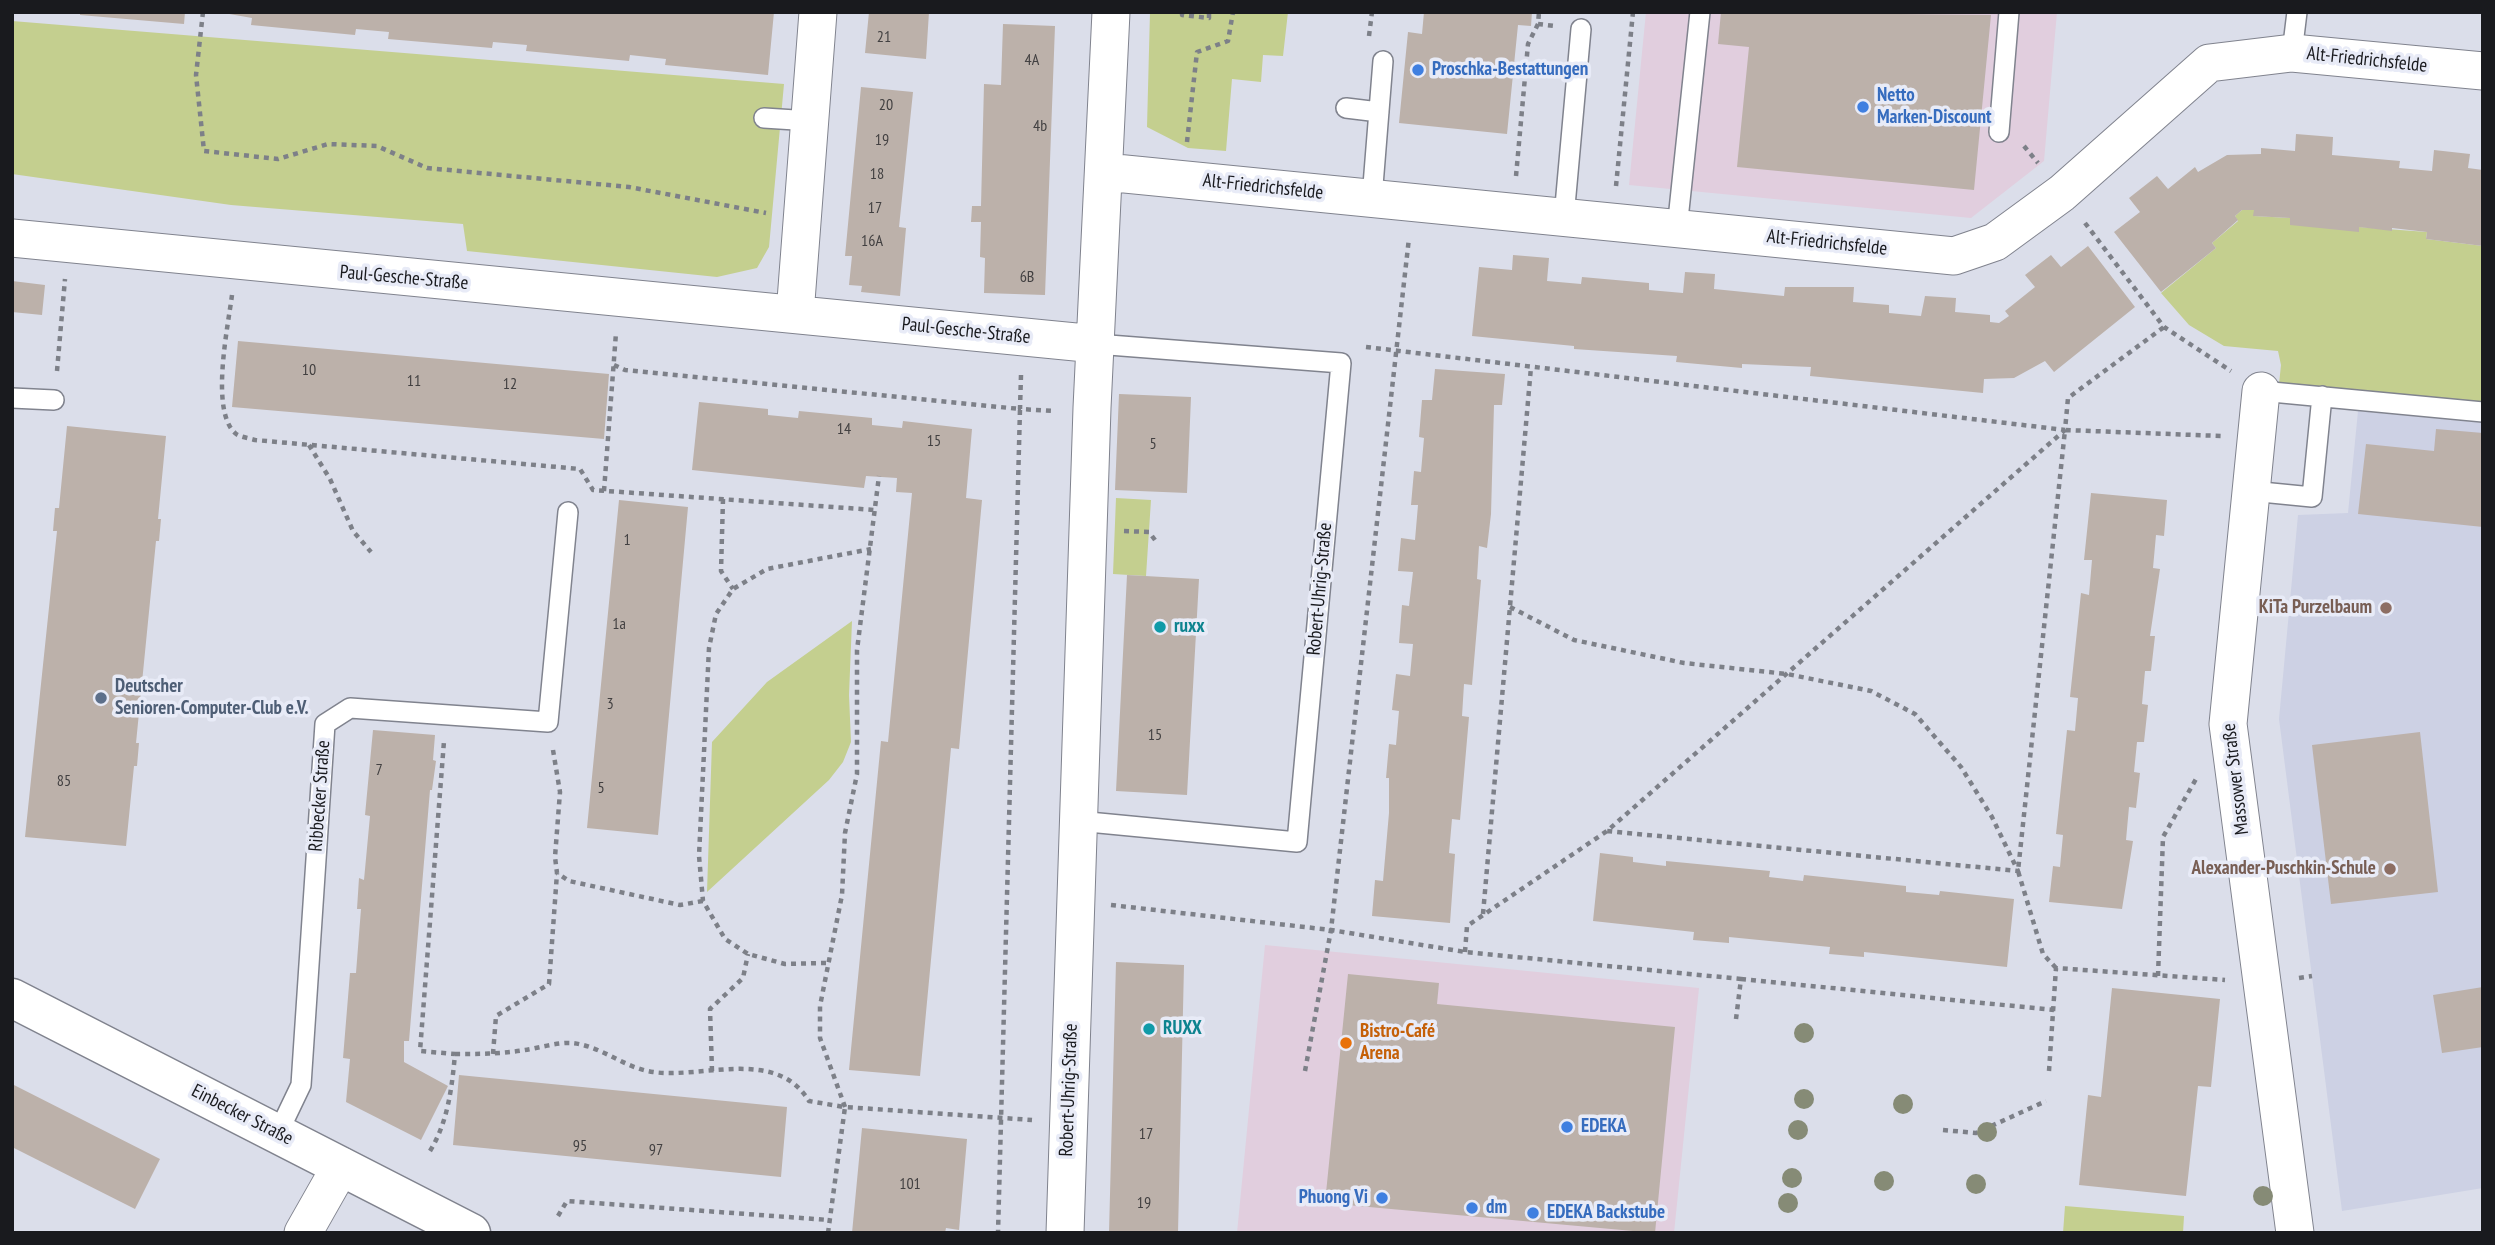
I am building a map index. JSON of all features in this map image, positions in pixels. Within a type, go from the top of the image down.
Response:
[{"type":"street","points":[[796,314],[818,12]]},
{"type":"street","name":"Robert-Uhrig-Straße","points":[[1065,1233],[1078,821],[1111,12]]},
{"type":"street","name":"Alt-Friedrichsfelde","points":[[1105,172],[1954,256],[1995,242],[2062,192],[2209,63],[2291,52],[2483,71]]},
{"type":"street","name":"Paul-Gesche-Straße","points":[[12,239],[1096,344]]},
{"type":"street","name":"Massower Straße","points":[[2261,391],[2228,724],[2295,1233]]},
{"type":"street","name":"Einbecker Straße","points":[[12,998],[471,1233]]},
{"type":"street","points":[[303,1233],[341,1166]]},
{"type":"lane","points":[[1677,229],[1700,12]]},
{"type":"lane","points":[[1999,132],[2009,12]]},
{"type":"lane","points":[[2291,52],[2297,12]]},
{"type":"lane","points":[[1564,217],[1581,29]]},
{"type":"lane","points":[[1372,198],[1383,61]]},
{"type":"lane","points":[[1346,108],[1378,112]]},
{"type":"lane","points":[[764,118],[811,121]]},
{"type":"lane","points":[[1096,344],[1341,363]]},
{"type":"lane","name":"Robert-Uhrig-Straße","points":[[1078,821],[1297,842],[1341,363]]},
{"type":"lane","points":[[2261,391],[2483,412]]},
{"type":"lane","points":[[2251,491],[2312,497],[2322,396]]},
{"type":"lane","points":[[12,398],[54,400]]},
{"type":"lane","points":[[548,722],[568,512]]},
{"type":"lane","name":"Ribbecker Straße","points":[[278,1133],[301,1085],[325,724],[350,708],[548,722]]},
{"type":"path","points":[[203,12],[196,75],[204,151],[278,159],[328,144],[377,146],[427,168],[629,187],[751,212],[804,217]]},
{"type":"path","points":[[1182,12],[1182,15],[1209,18],[1209,12]]},
{"type":"path","points":[[1183,179],[1196,52],[1228,41],[1233,12]]},
{"type":"path","points":[[1513,212],[1528,44],[1538,24],[1539,12]]},
{"type":"path","points":[[1612,222],[1633,12]]},
{"type":"path","points":[[2062,192],[2164,327],[2261,391]]},
{"type":"path","points":[[1305,1071],[1331,930],[1413,202]]},
{"type":"path","points":[[54,400],[68,245]]},
{"type":"path","points":[[235,262],[221,396],[224,418],[236,434],[255,440],[579,469],[593,490],[875,510]]},
{"type":"path","points":[[2018,871],[2068,398],[2164,327]]},
{"type":"path","points":[[1341,363],[1367,346],[2065,430],[2185,437]]},
{"type":"path","points":[[614,365],[625,370],[1020,409],[999,1233]]},
{"type":"path","points":[[1482,915],[1531,367]]},
{"type":"path","points":[[604,491],[614,376]]},
{"type":"path","points":[[1465,952],[1467,926],[1607,831],[2065,430]]},
{"type":"path","points":[[308,444],[330,479],[353,531],[371,552]]},
{"type":"path","points":[[828,1233],[845,1107],[820,1038],[820,1006],[842,895],[845,833],[857,774],[857,650],[878,476]]},
{"type":"path","points":[[723,499],[721,570],[733,589]]},
{"type":"path","points":[[827,963],[785,964],[748,954],[725,939],[703,901],[699,856],[709,648],[716,614],[733,589],[767,569],[871,549]]},
{"type":"path","points":[[1510,607],[1574,640],[1684,663],[1787,674],[1871,691],[1915,714],[1961,767],[1993,817],[2018,871],[2043,954],[2056,968],[2263,984]]},
{"type":"path","points":[[447,714],[419,1051],[493,1054],[569,1042],[590,1046],[653,1072],[733,1068],[763,1071],[785,1079],[803,1091],[809,1101],[845,1107],[1068,1123]]},
{"type":"path","points":[[493,1054],[496,1016],[549,984],[558,873],[555,857],[560,792],[548,722]]},
{"type":"path","points":[[2158,976],[2163,836],[2228,724]]},
{"type":"path","points":[[1607,831],[2018,871]]},
{"type":"path","points":[[558,873],[569,881],[680,905],[703,901]]},
{"type":"path","points":[[1075,901],[1331,930],[1465,952],[2053,1010]]},
{"type":"path","points":[[712,1071],[710,1009],[743,978],[748,954]]},
{"type":"path","points":[[2049,1071],[2056,968]]},
{"type":"path","points":[[1736,1019],[1741,979]]},
{"type":"path","points":[[430,1151],[439,1137],[452,1086],[455,1054]]},
{"type":"path","points":[[1943,1130],[1976,1133],[2046,1101]]},
{"type":"path","points":[[558,1216],[567,1201],[830,1220]]},
{"type":"shaded area","points":[[1646,12],[2057,12],[2044,161],[1971,218],[1629,185]]},
{"type":"shaded area","name":"Alexander-Puschkin-Schule","points":[[2358,411],[2483,423],[2483,1188],[2342,1211],[2279,719],[2298,515],[2348,513]]},
{"type":"shaded area","points":[[1265,945],[1699,988],[1674,1233],[1237,1233]]},
{"type":"green space","points":[[1150,12],[1288,12],[1283,56],[1263,55],[1261,82],[1232,79],[1226,151],[1188,148],[1147,127]]},
{"type":"green space","points":[[12,21],[784,84],[769,247],[757,268],[717,277],[467,251],[463,224],[231,205],[12,174]]},
{"type":"green space","points":[[2242,210],[2254,210],[2254,216],[2290,218],[2359,231],[2359,227],[2427,232],[2426,239],[2483,246],[2483,404],[2279,384],[2281,365],[2278,351],[2224,346],[2189,325],[2161,293],[2216,248],[2212,243],[2238,221],[2235,216]]},
{"type":"green space","points":[[1116,498],[1151,500],[1146,576],[1113,574]]},
{"type":"green space","points":[[852,621],[849,695],[851,742],[843,762],[829,780],[707,892],[712,742],[767,682]]},
{"type":"green space","points":[[2065,1206],[2184,1216],[2183,1233],[2063,1233]]},
{"type":"building","points":[[80,12],[185,12],[184,24],[80,15]]},
{"type":"building","points":[[218,12],[774,12],[768,75],[665,65],[666,59],[630,55],[629,61],[526,51],[527,45],[493,42],[492,48],[388,39],[389,32],[356,29],[355,35],[251,25],[252,18]]},
{"type":"building","points":[[869,12],[929,12],[926,59],[865,53]]},
{"type":"building","points":[[1424,12],[1532,12],[1531,26],[1518,25],[1507,134],[1399,123],[1408,32],[1422,34]]},
{"type":"building","name":"Netto Marken-Discount","points":[[1721,12],[1991,15],[1974,190],[1737,167],[1749,47],[1718,44]]},
{"type":"building","points":[[1003,24],[1055,26],[1045,295],[984,293],[985,258],[980,257],[981,222],[971,222],[972,206],[981,206],[984,84],[1001,85]]},
{"type":"building","points":[[861,87],[913,92],[899,227],[906,228],[900,296],[861,292],[862,286],[849,285],[852,256],[845,256]]},
{"type":"building","points":[[2296,134],[2333,137],[2332,155],[2400,161],[2399,168],[2432,171],[2434,150],[2470,154],[2468,168],[2483,170],[2483,246],[2426,239],[2427,232],[2392,228],[2392,231],[2359,227],[2359,232],[2290,225],[2290,218],[2253,216],[2254,210],[2242,210],[2235,216],[2238,220],[2212,243],[2216,248],[2161,292],[2114,232],[2140,212],[2129,198],[2157,176],[2168,189],[2195,167],[2198,172],[2227,155],[2261,154],[2261,148],[2295,151]]},
{"type":"building","points":[[2088,246],[2135,307],[2054,372],[2045,361],[2014,378],[1984,379],[1983,393],[1810,376],[1811,367],[1742,364],[1742,368],[1676,362],[1677,356],[1574,349],[1574,346],[1472,336],[1479,267],[1512,270],[1513,255],[1549,258],[1547,281],[1581,284],[1582,277],[1649,283],[1649,290],[1683,293],[1685,272],[1715,274],[1714,289],[1784,296],[1785,287],[1854,287],[1853,302],[1889,305],[1889,313],[1921,316],[1925,296],[1956,298],[1955,312],[1990,315],[1990,322],[1999,323],[2009,316],[2005,311],[2035,287],[2025,275],[2051,255],[2061,267]]},
{"type":"building","points":[[12,281],[45,285],[42,315],[12,312]]},
{"type":"building","points":[[238,341],[609,374],[604,439],[232,407]]},
{"type":"building","points":[[1435,369],[1505,374],[1502,405],[1494,405],[1491,514],[1487,548],[1479,546],[1477,579],[1481,580],[1472,685],[1464,684],[1462,716],[1469,717],[1460,820],[1452,819],[1449,853],[1455,854],[1450,923],[1372,916],[1375,880],[1383,881],[1389,813],[1389,778],[1386,778],[1389,744],[1396,745],[1399,711],[1392,710],[1396,674],[1410,676],[1413,644],[1399,643],[1402,605],[1409,606],[1413,572],[1398,571],[1401,538],[1415,540],[1418,505],[1411,505],[1414,471],[1421,472],[1424,438],[1419,437],[1422,400],[1432,400]]},
{"type":"building","points":[[1119,394],[1191,397],[1187,493],[1115,490]]},
{"type":"building","points":[[699,402],[768,409],[768,415],[798,418],[799,411],[872,418],[872,425],[902,428],[903,421],[972,429],[966,498],[982,500],[959,749],[951,748],[920,1076],[849,1070],[881,741],[888,742],[912,493],[896,492],[897,478],[866,476],[864,488],[692,470]]},
{"type":"building","points":[[67,426],[166,436],[158,519],[161,519],[159,541],[156,541],[136,743],[139,743],[137,766],[134,766],[126,846],[25,837],[57,531],[53,531],[55,508],[59,508]]},
{"type":"building","points":[[2436,429],[2483,433],[2483,527],[2358,514],[2366,444],[2434,451]]},
{"type":"building","points":[[2091,493],[2167,500],[2164,536],[2156,535],[2153,568],[2160,569],[2150,636],[2155,636],[2151,671],[2145,671],[2142,704],[2148,705],[2144,742],[2137,742],[2134,772],[2140,773],[2136,808],[2129,807],[2126,840],[2133,841],[2122,909],[2049,902],[2053,866],[2060,867],[2063,835],[2056,834],[2067,730],[2075,731],[2078,698],[2070,697],[2081,593],[2089,595],[2092,560],[2084,560]]},
{"type":"building","points":[[619,500],[688,507],[658,835],[587,828]]},
{"type":"building","points":[[1127,575],[1199,579],[1187,795],[1116,791]]},
{"type":"building","points":[[373,730],[435,735],[433,760],[436,761],[430,790],[409,1041],[404,1041],[404,1062],[448,1086],[421,1140],[346,1102],[350,1059],[343,1058],[350,973],[356,973],[361,909],[357,909],[359,878],[364,880],[370,816],[365,815]]},
{"type":"building","points":[[2420,732],[2438,892],[2331,904],[2312,745]]},
{"type":"building","points":[[1600,853],[1633,857],[1633,862],[1666,866],[1666,861],[1770,871],[1769,877],[1803,881],[1804,875],[1906,886],[1906,892],[1939,895],[1940,891],[2014,899],[2007,967],[1864,952],[1864,957],[1829,954],[1830,947],[1729,937],[1729,943],[1693,940],[1694,932],[1593,921]]},
{"type":"building","points":[[1116,962],[1184,965],[1178,1233],[1109,1233]]},
{"type":"building","points":[[1348,974],[1439,983],[1437,1004],[1675,1027],[1655,1233],[1325,1203]]},
{"type":"building","points":[[2483,987],[2483,1047],[2442,1053],[2433,995]]},
{"type":"building","points":[[2112,988],[2220,999],[2211,1087],[2198,1086],[2186,1196],[2079,1185],[2088,1095],[2101,1097]]},
{"type":"building","points":[[459,1075],[787,1107],[781,1177],[453,1145]]},
{"type":"building","points":[[12,1084],[160,1159],[135,1209],[12,1147]]},
{"type":"building","points":[[862,1128],[967,1139],[959,1230],[946,1228],[945,1233],[852,1233]]},
{"type":"place","name":"Proschka-Bestattungen","points":[[1418,70]]},
{"type":"place","name":"Netto Marken-Discount","points":[[1863,107]]},
{"type":"place","name":"KiTa Purzelbaum","points":[[2386,608]]},
{"type":"place","name":"ruxx","points":[[1160,627]]},
{"type":"place","name":"Deutscher Senioren-Computer-Club e.V.","points":[[101,698]]},
{"type":"place","name":"Alexander-Puschkin-Schule","points":[[2390,869]]},
{"type":"place","name":"RUXX","points":[[1149,1029]]},
{"type":"place","name":"Bistro-Café Arena","points":[[1346,1043]]},
{"type":"place","name":"EDEKA","points":[[1567,1127]]},
{"type":"place","name":"Phuong Vi","points":[[1382,1198]]},
{"type":"place","name":"dm","points":[[1472,1208]]},
{"type":"place","name":"EDEKA Backstube","points":[[1533,1213]]}]
